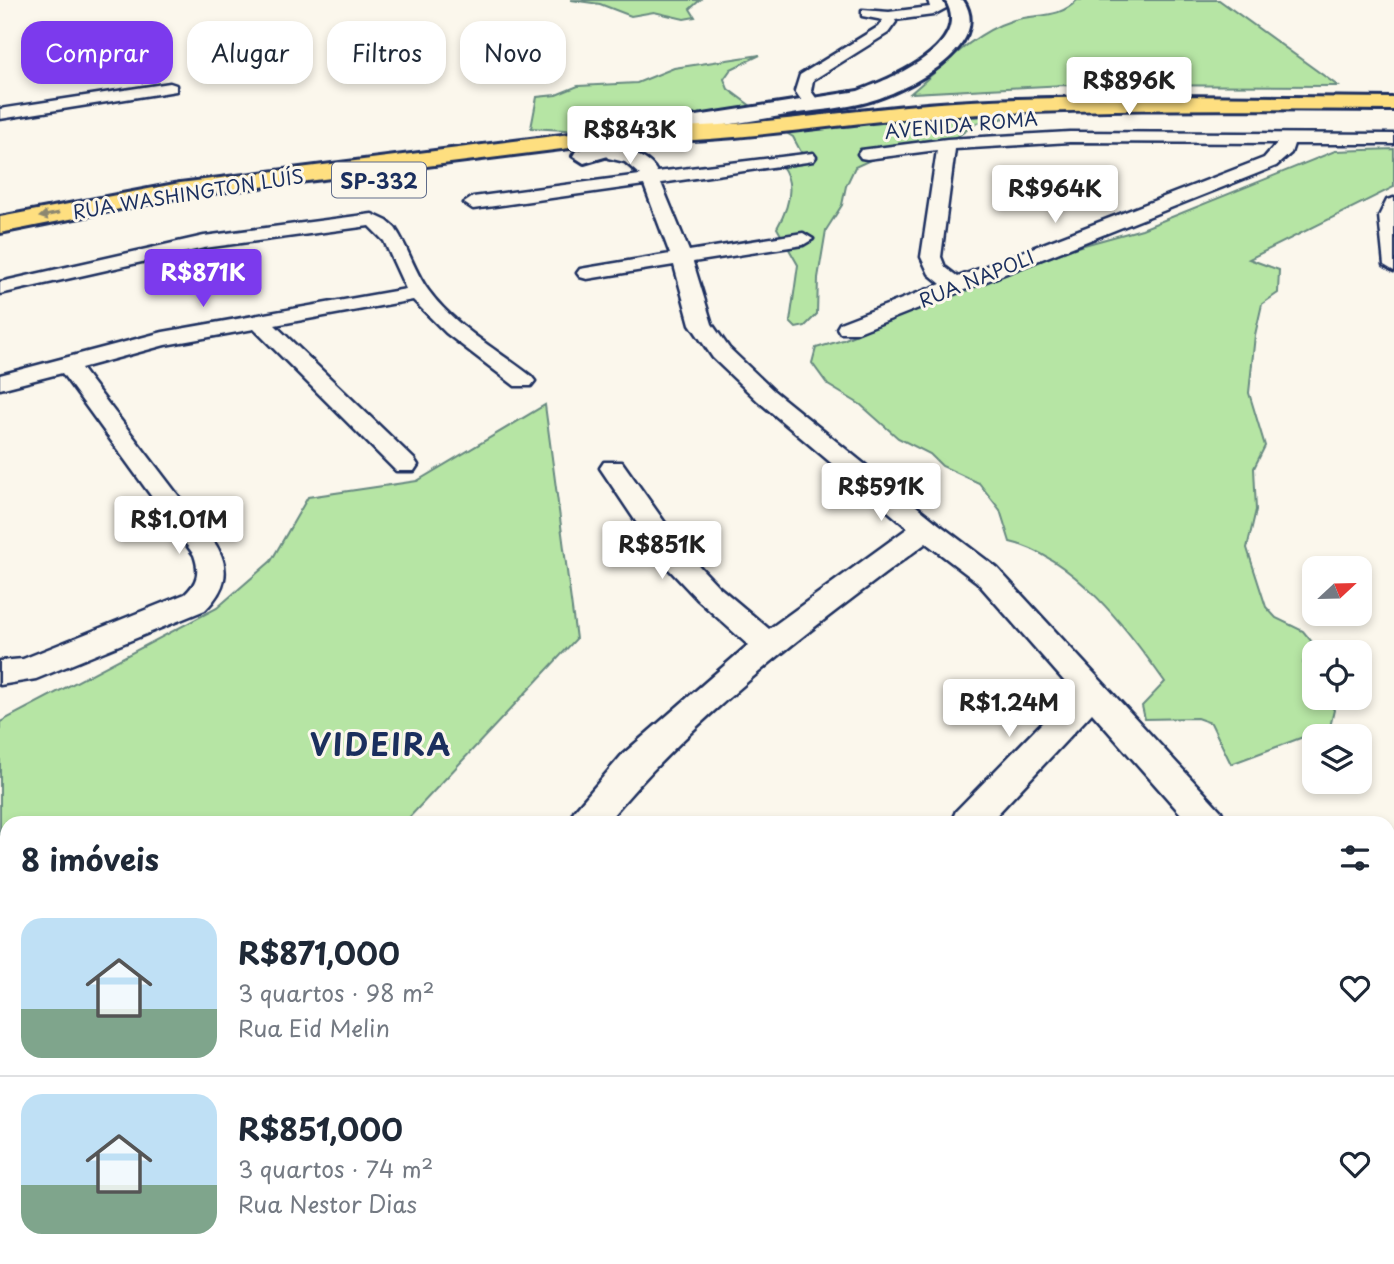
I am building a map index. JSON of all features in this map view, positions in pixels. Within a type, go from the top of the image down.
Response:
[{"type":"main road","points":[[706,127],[883,90],[928,62],[958,38],[963,28],[962,4]]},
{"type":"main road","name":"SP-332","points":[[0,245],[200,202],[531,155],[584,156],[640,150],[760,130],[909,112],[1056,104],[1394,104]]},
{"type":"main road","name":"SP-332","points":[[640,150],[706,127],[760,130]]},
{"type":"main road","points":[[584,156],[640,150]]},
{"type":"main road","name":"RUA WASHINGTON LUÍS","points":[[0,225],[180,190],[531,155],[640,150]]},
{"type":"street","points":[[851,0],[874,19],[889,22],[904,20],[919,13]]},
{"type":"street","points":[[867,13],[889,16],[919,13],[939,8],[935,0]]},
{"type":"street","points":[[820,104],[803,91],[803,82],[814,72],[883,30],[889,22]]},
{"type":"street","points":[[0,114],[170,88]]},
{"type":"street","name":"AVENIDA ROMA","points":[[867,154],[947,144],[1070,137],[1394,139]]},
{"type":"street","name":"RUA NAPOLI","points":[[848,328],[1270,162],[1285,149],[1286,138]]},
{"type":"street","points":[[947,144],[931,257],[936,270],[956,286]]},
{"type":"street","points":[[473,203],[640,150],[807,157]]},
{"type":"street","points":[[640,150],[682,258],[701,324],[721,353],[766,396],[926,529],[973,563],[1001,589],[1090,694],[1203,816]]},
{"type":"street","points":[[1392,212],[1394,265]]},
{"type":"street","points":[[0,288],[204,242],[363,220],[379,223],[384,228],[418,292],[436,312],[523,381]]},
{"type":"street","points":[[587,273],[803,239]]},
{"type":"street","points":[[0,382],[163,339],[418,292]]},
{"type":"street","points":[[258,321],[405,465]]},
{"type":"street","points":[[0,673],[25,671],[195,602],[212,582],[213,565],[206,552],[66,364]]},
{"type":"street","points":[[613,468],[675,558],[708,593],[768,645]]},
{"type":"street","points":[[591,816],[634,765],[768,645],[926,529]]},
{"type":"street","points":[[974,816],[1090,694]]},
{"type":"green space","points":[[571,0],[700,0],[690,9],[695,17],[684,19],[654,12],[631,16],[600,4]]},
{"type":"green space","points":[[1077,0],[1219,0],[1338,86],[1065,85],[911,93],[958,52],[984,34],[1011,21],[1062,11]]},
{"type":"green space","points":[[760,55],[731,69],[724,79],[728,89],[755,109],[800,115],[989,113],[1012,117],[977,123],[955,138],[890,151],[855,167],[846,186],[842,205],[826,230],[818,278],[817,314],[805,326],[796,328],[790,322],[798,265],[777,228],[785,213],[790,189],[781,165],[800,158],[801,152],[793,137],[783,131],[714,116],[600,132],[531,128],[537,97],[556,95],[578,86],[637,83],[674,68]]},
{"type":"green space","points":[[1394,149],[1394,187],[1249,259],[1279,270],[1278,293],[1262,304],[1255,335],[1249,393],[1265,446],[1254,468],[1256,510],[1247,548],[1266,607],[1276,618],[1303,631],[1310,640],[1302,640],[1302,710],[1334,710],[1331,724],[1302,724],[1302,737],[1231,764],[1211,723],[1197,718],[1145,719],[1142,706],[1165,682],[1117,619],[1077,579],[1033,550],[1010,542],[1000,510],[979,483],[942,466],[930,454],[898,438],[861,405],[828,385],[812,363],[816,348],[843,340],[935,299],[1077,247],[1142,229],[1335,151]]},
{"type":"green space","points":[[545,405],[576,639],[411,816],[0,816],[0,722],[217,608],[271,561],[308,497],[417,481]]},
{"type":"district","name":"VIDEIRA","points":[[381,743]]}]
